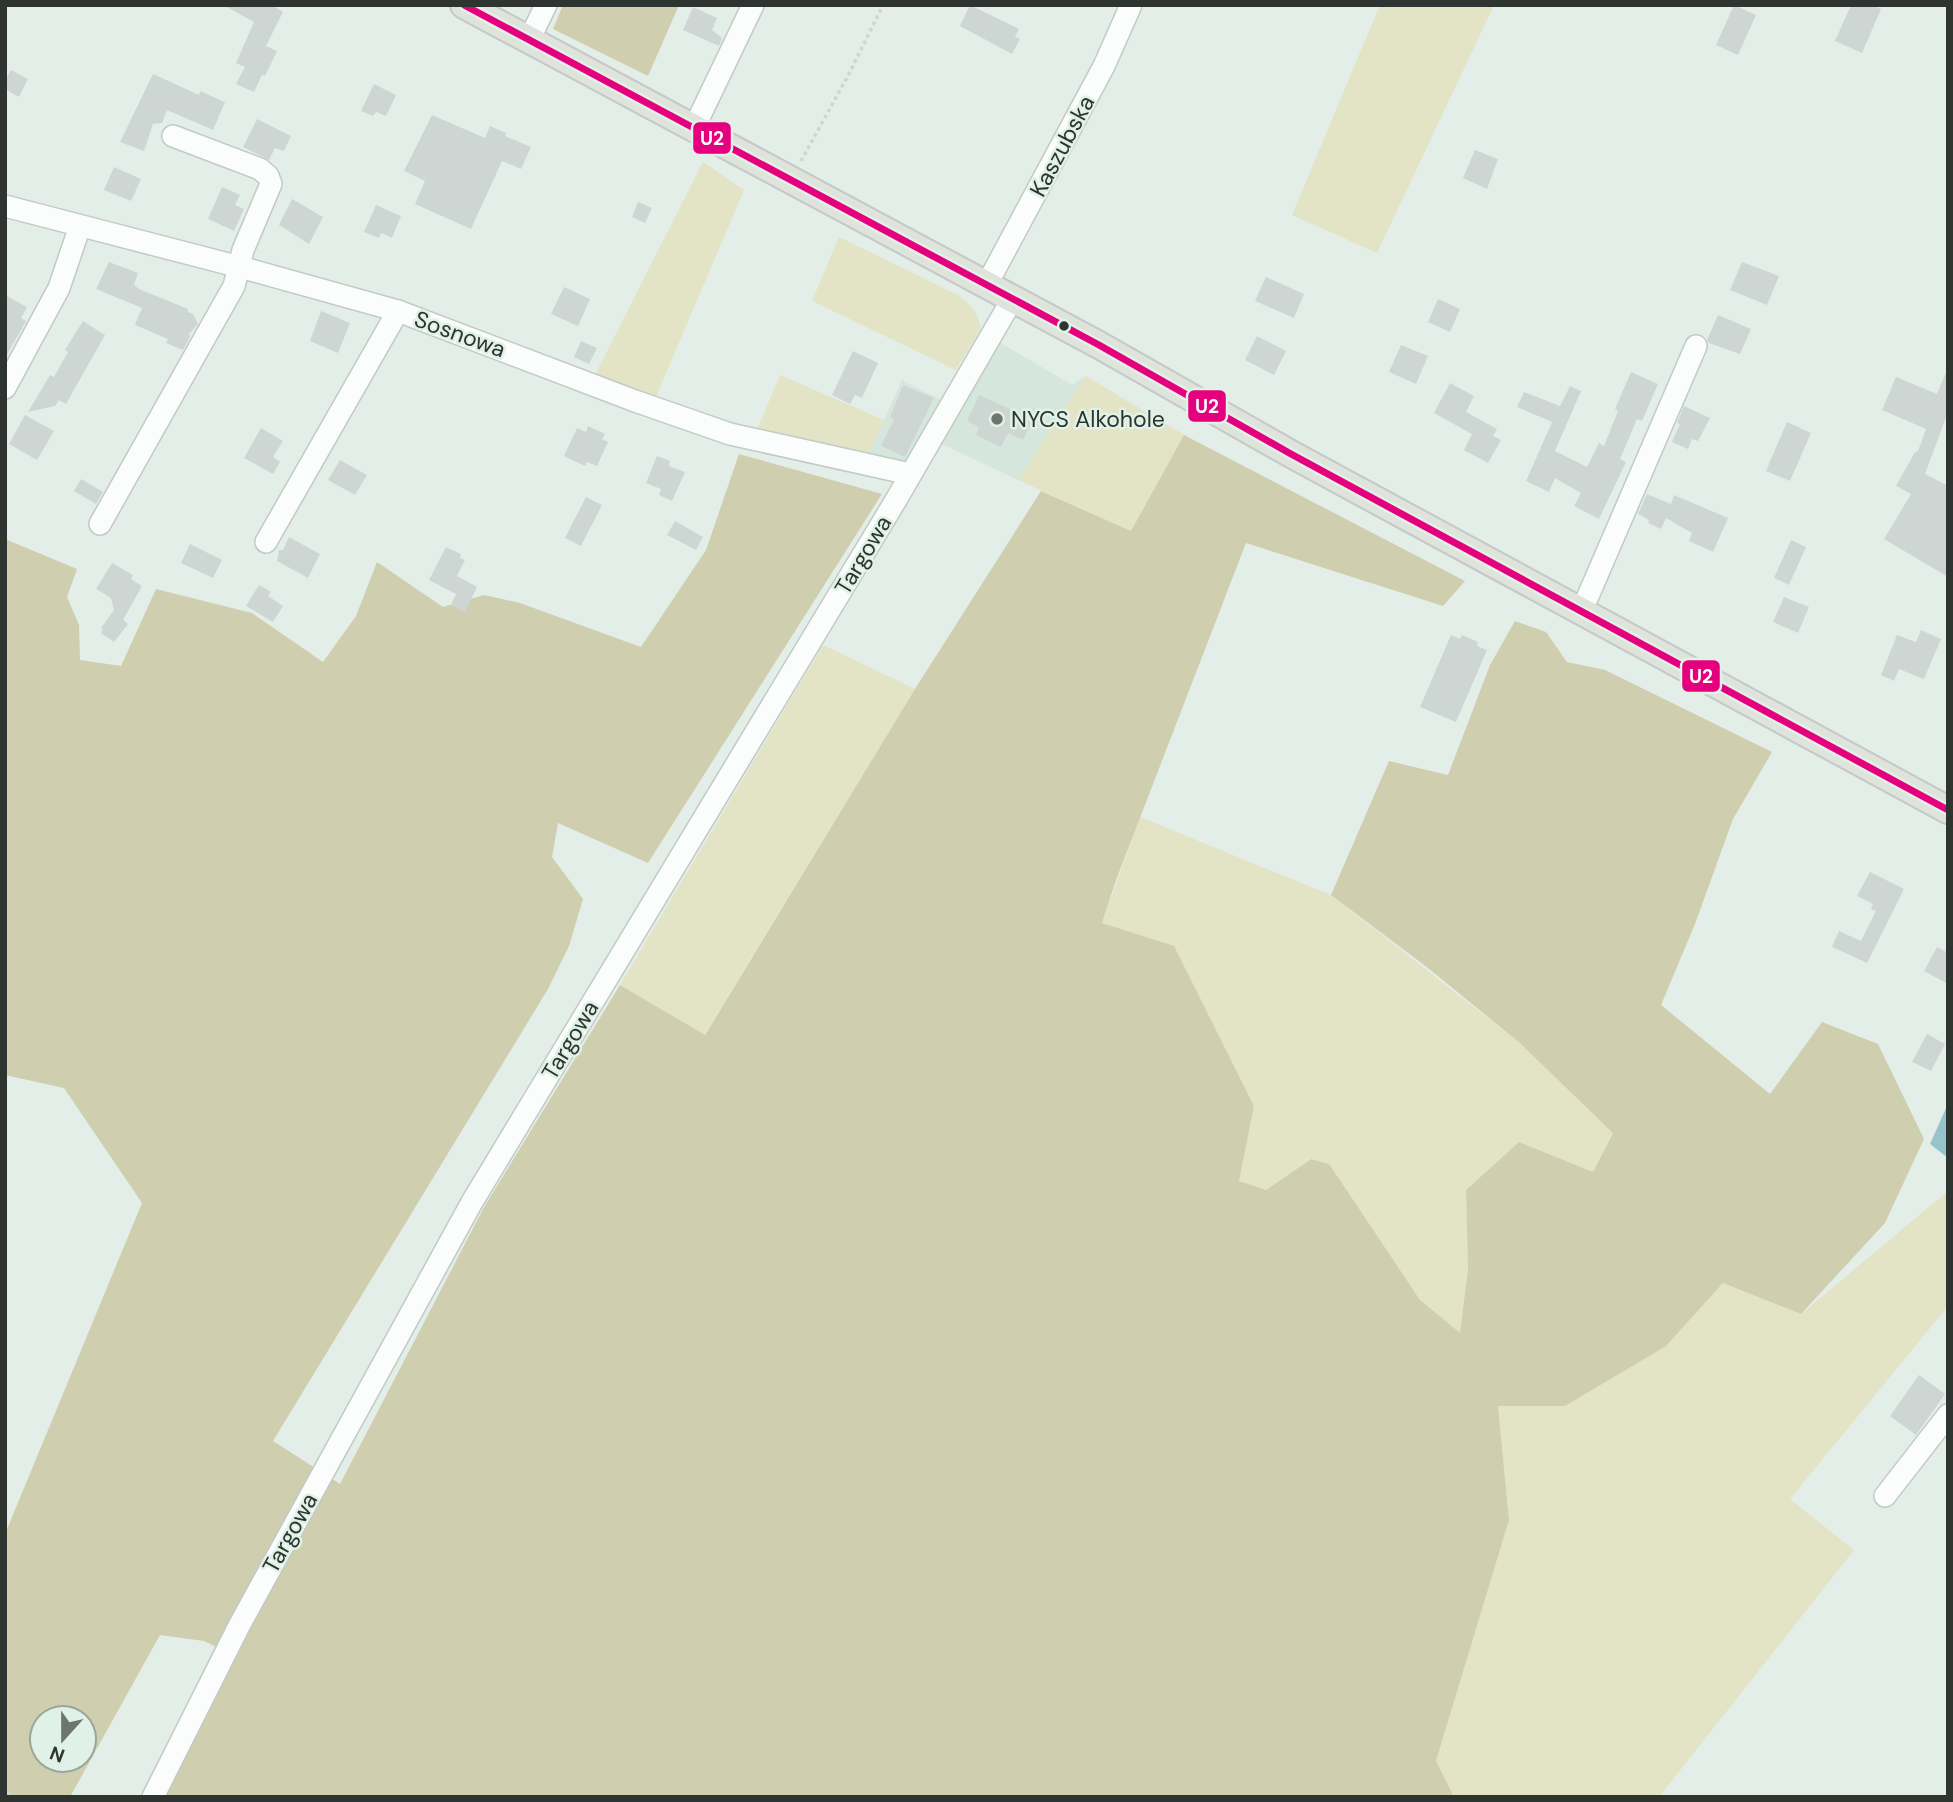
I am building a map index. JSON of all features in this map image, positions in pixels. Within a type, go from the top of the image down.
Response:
[{"type":"main road","points":[[464,5],[1013,298],[1182,390],[1290,454],[1948,810]]},
{"type":"street","points":[[529,40],[546,5]]},
{"type":"street","points":[[694,128],[752,5]]},
{"type":"street","name":"Kaszubska","points":[[987,285],[1104,66],[1131,5]]},
{"type":"street","points":[[100,524],[234,286],[243,250],[271,184],[268,176],[260,169],[173,136]]},
{"type":"street","name":"Sosnowa","points":[[5,206],[398,311],[730,434],[910,474]]},
{"type":"street","points":[[5,388],[59,288],[80,226]]},
{"type":"street","name":"Targowa","points":[[153,1797],[240,1624],[472,1202],[1013,298]]},
{"type":"street","points":[[266,542],[398,311]]},
{"type":"street","points":[[1582,610],[1696,346]]},
{"type":"street","points":[[1885,1496],[1948,1415]]},
{"type":"path","points":[[790,181],[850,72],[883,5]]},
{"type":"path","points":[[5,1785],[11,1797]]},
{"type":"shaded area","points":[[994,339],[1072,385],[1086,376],[1018,480],[933,440]]},
{"type":"shaded area","points":[[902,380],[941,400],[908,460],[868,455]]},
{"type":"green space","points":[[563,5],[679,5],[648,76],[553,29]]},
{"type":"green space","points":[[1380,5],[1494,5],[1377,253],[1292,215]]},
{"type":"green space","points":[[703,162],[744,190],[655,399],[594,377]]},
{"type":"green space","points":[[839,237],[958,295],[970,305],[981,328],[956,370],[812,301]]},
{"type":"green space","points":[[780,375],[884,420],[868,455],[756,432]]},
{"type":"green space","points":[[1086,376],[1184,435],[1131,531],[1018,480]]},
{"type":"green space","points":[[1184,435],[1465,581],[1443,606],[1246,543],[1116,880],[1102,923],[1174,946],[1254,1106],[1239,1181],[1266,1190],[1311,1159],[1329,1164],[1420,1300],[1460,1333],[1468,1269],[1466,1190],[1519,1142],[1593,1172],[1613,1133],[1521,1044],[1428,968],[1331,895],[1389,761],[1448,775],[1490,665],[1515,621],[1546,632],[1567,662],[1605,670],[1772,752],[1733,819],[1695,924],[1661,1005],[1770,1094],[1822,1022],[1878,1044],[1924,1139],[1885,1223],[1801,1314],[1723,1283],[1666,1346],[1565,1406],[1498,1406],[1509,1520],[1436,1761],[1454,1797],[162,1797],[197,1723],[237,1657],[204,1641],[160,1635],[98,1747],[98,1704],[28,1704],[28,1774],[83,1774],[70,1797],[5,1797],[5,1534],[142,1203],[64,1088],[5,1075],[5,539],[77,569],[67,597],[79,625],[80,660],[121,666],[156,589],[252,613],[323,662],[356,616],[377,562],[443,607],[484,595],[520,603],[641,647],[706,550],[739,454],[882,494],[648,863],[558,823],[552,857],[583,899],[569,946],[548,989],[273,1441],[340,1484],[483,1209],[620,985],[705,1035],[915,689],[1041,491],[1131,531]]},
{"type":"green space","points":[[823,645],[915,689],[704,1035],[620,985]]},
{"type":"green space","points":[[1140,817],[1331,895],[1521,1044],[1613,1132],[1593,1172],[1519,1142],[1466,1190],[1468,1269],[1460,1334],[1420,1300],[1328,1164],[1310,1159],[1266,1190],[1239,1181],[1254,1106],[1174,947],[1102,923]]},
{"type":"green space","points":[[1948,1191],[1948,1306],[1790,1499],[1854,1550],[1659,1797],[1454,1797],[1436,1761],[1509,1520],[1498,1405],[1666,1346],[1723,1283],[1801,1314]]},
{"type":"water","points":[[1948,1106],[1948,1158],[1930,1144]]},
{"type":"building","points":[[223,5],[272,5],[283,12],[266,46],[277,51],[254,92],[236,84],[245,67],[236,63],[254,22]]},
{"type":"building","points":[[970,5],[1019,29],[1015,37],[1020,39],[1012,54],[960,26]]},
{"type":"building","points":[[1734,5],[1756,15],[1738,55],[1716,45]]},
{"type":"building","points":[[1851,5],[1872,5],[1881,9],[1862,53],[1835,41]]},
{"type":"building","points":[[693,7],[717,18],[712,30],[722,38],[719,46],[683,30]]},
{"type":"building","points":[[11,70],[28,79],[19,97],[5,89],[5,81]]},
{"type":"building","points":[[153,74],[199,95],[200,91],[225,102],[213,130],[167,110],[162,123],[153,124],[144,151],[120,142]]},
{"type":"building","points":[[374,84],[396,95],[386,116],[376,112],[373,116],[361,111]]},
{"type":"building","points":[[432,115],[485,138],[490,126],[531,147],[521,169],[502,161],[471,229],[415,204],[425,181],[404,171]]},
{"type":"building","points":[[257,119],[291,136],[284,151],[275,148],[269,160],[243,147]]},
{"type":"building","points":[[1475,150],[1498,159],[1487,189],[1463,178]]},
{"type":"building","points":[[114,167],[141,179],[131,201],[104,190]]},
{"type":"building","points":[[222,187],[240,195],[235,205],[244,209],[234,231],[208,219]]},
{"type":"building","points":[[292,199],[323,217],[309,244],[279,225]]},
{"type":"building","points":[[638,202],[652,208],[645,223],[632,217]]},
{"type":"building","points":[[376,205],[401,216],[392,238],[381,233],[379,238],[364,232]]},
{"type":"building","points":[[109,262],[138,273],[134,285],[139,289],[188,309],[188,312],[193,314],[198,324],[189,334],[183,350],[166,343],[168,339],[135,325],[142,308],[96,289]]},
{"type":"building","points":[[1742,262],[1779,276],[1767,305],[1730,290]]},
{"type":"building","points":[[1266,277],[1304,294],[1294,318],[1255,301]]},
{"type":"building","points":[[564,287],[590,299],[578,326],[551,314]]},
{"type":"building","points":[[5,295],[27,307],[21,318],[26,321],[5,358]]},
{"type":"building","points":[[1438,299],[1460,309],[1450,332],[1428,322]]},
{"type":"building","points":[[321,311],[350,323],[338,353],[310,341]]},
{"type":"building","points":[[1718,315],[1751,329],[1740,354],[1707,340]]},
{"type":"building","points":[[83,321],[105,335],[66,404],[59,400],[55,406],[28,412],[50,375],[54,377],[68,352],[65,350]]},
{"type":"building","points":[[1257,336],[1286,351],[1274,375],[1245,360]]},
{"type":"building","points":[[581,341],[597,348],[589,364],[574,357]]},
{"type":"building","points":[[1401,345],[1428,356],[1416,384],[1389,372]]},
{"type":"building","points":[[853,351],[878,363],[862,398],[855,395],[850,404],[832,395]]},
{"type":"building","points":[[1947,370],[1948,412],[1925,474],[1948,486],[1948,577],[1884,539],[1911,494],[1896,486],[1918,451],[1926,429],[1882,410],[1896,377],[1937,394]]},
{"type":"building","points":[[1631,372],[1658,384],[1642,421],[1637,419],[1620,459],[1626,462],[1599,519],[1574,506],[1581,493],[1555,478],[1549,492],[1526,481],[1552,422],[1517,407],[1524,392],[1560,406],[1570,386],[1581,391],[1555,451],[1587,467],[1599,443],[1604,446],[1618,411],[1615,409]]},
{"type":"building","points":[[1450,383],[1474,396],[1466,412],[1497,429],[1493,436],[1501,440],[1488,463],[1464,450],[1472,434],[1434,413]]},
{"type":"building","points":[[903,385],[934,398],[905,457],[881,446],[894,419],[890,417]]},
{"type":"building","name":"NYCS Alkohole","points":[[979,395],[1025,416],[1031,424],[1023,440],[1008,433],[1001,447],[976,435],[979,427],[967,421]]},
{"type":"building","points":[[1684,406],[1710,418],[1698,441],[1692,439],[1688,449],[1672,442]]},
{"type":"building","points":[[25,415],[54,431],[37,460],[9,444]]},
{"type":"building","points":[[1787,422],[1811,433],[1790,481],[1766,471]]},
{"type":"building","points":[[588,426],[605,434],[602,439],[608,442],[597,466],[587,462],[585,466],[564,456],[577,428],[586,432]]},
{"type":"building","points":[[261,428],[283,441],[273,457],[280,462],[273,474],[244,458]]},
{"type":"building","points":[[657,456],[670,461],[669,466],[685,472],[672,501],[659,495],[661,489],[646,483]]},
{"type":"building","points":[[340,460],[367,475],[355,495],[328,480]]},
{"type":"building","points":[[81,479],[103,492],[96,504],[74,491]]},
{"type":"building","points":[[1647,494],[1671,504],[1674,495],[1728,518],[1713,552],[1689,541],[1692,533],[1666,518],[1661,529],[1648,523],[1649,520],[1638,514]]},
{"type":"building","points":[[586,497],[602,505],[581,546],[565,538]]},
{"type":"building","points":[[675,521],[703,537],[696,550],[667,535]]},
{"type":"building","points":[[289,537],[320,554],[308,578],[277,561],[279,550],[283,550]]},
{"type":"building","points":[[1791,540],[1806,547],[1789,585],[1774,578]]},
{"type":"building","points":[[190,544],[222,560],[213,578],[181,563]]},
{"type":"building","points":[[446,547],[461,554],[460,558],[465,560],[457,576],[477,587],[465,612],[451,605],[456,594],[429,580]]},
{"type":"building","points":[[112,563],[133,575],[131,579],[142,586],[123,620],[128,624],[114,642],[101,633],[101,628],[114,610],[111,598],[96,589]]},
{"type":"building","points":[[259,585],[271,592],[268,596],[283,606],[273,622],[246,606]]},
{"type":"building","points":[[1784,597],[1809,607],[1798,633],[1773,622]]},
{"type":"building","points":[[1921,630],[1941,639],[1924,679],[1899,669],[1894,681],[1881,675],[1897,635],[1916,642]]},
{"type":"building","points":[[1451,635],[1460,639],[1462,635],[1478,642],[1477,646],[1487,650],[1456,722],[1420,707]]},
{"type":"building","points":[[1870,872],[1904,889],[1867,963],[1832,947],[1839,931],[1861,941],[1876,911],[1871,909],[1873,904],[1857,896]]},
{"type":"building","points":[[1937,947],[1948,953],[1948,984],[1924,971]]},
{"type":"building","points":[[1927,1034],[1945,1044],[1931,1071],[1912,1062]]},
{"type":"building","points":[[1919,1375],[1945,1394],[1916,1435],[1890,1416]]},
{"type":"transit line","name":"U2","points":[[464,5],[1099,345],[1291,454],[1948,810]]},
{"type":"place","name":"NYCS Alkohole","points":[[997,419]]}]
